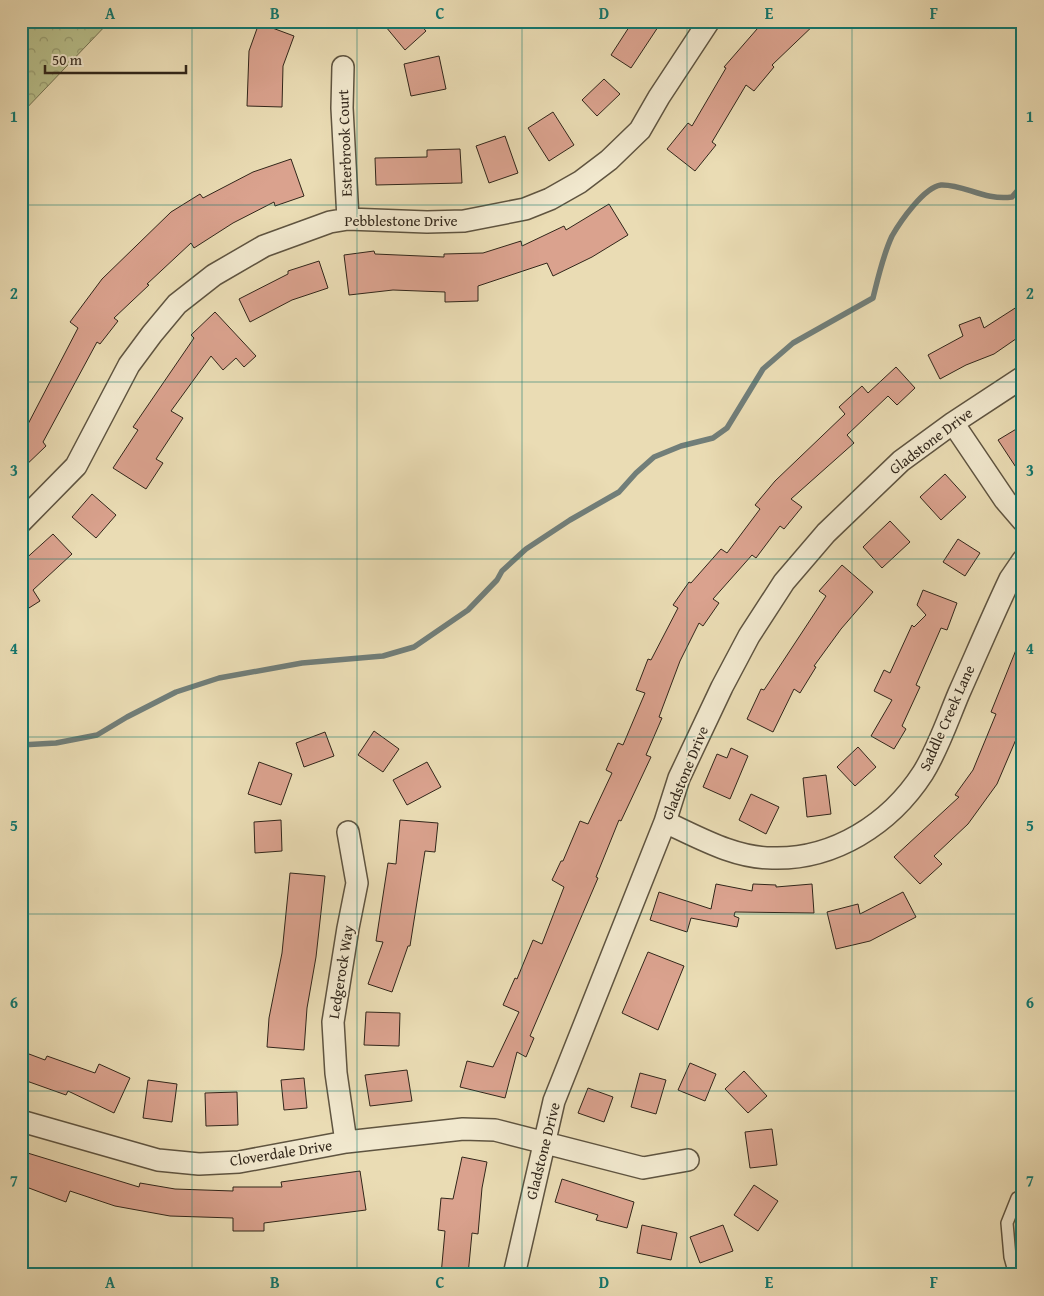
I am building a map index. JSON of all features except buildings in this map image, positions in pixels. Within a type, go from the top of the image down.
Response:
[{"type":"street","name":"Pebblestone Drive","points":[[21,522],[76,466],[129,365],[177,304],[214,274],[256,250],[330,222],[348,219],[427,222],[464,221],[525,209],[550,199],[580,182],[609,160],[640,130],[659,97],[709,21]]},
{"type":"street","name":"Esterbrook Court","points":[[343,67],[342,108],[348,219]]},
{"type":"street","name":"Gladstone Drive","points":[[514,1275],[554,1102],[665,822],[679,778],[722,687],[749,636],[784,582],[826,533],[901,461],[953,423],[1023,377]]},
{"type":"street","points":[[953,423],[1005,500],[1023,521]]},
{"type":"street","name":"Saddle Creek Lane","points":[[665,822],[727,850],[771,858],[802,856],[838,846],[870,830],[900,802],[924,771],[1002,595],[1023,560]]},
{"type":"street","name":"Ledgerock Way","points":[[346,1142],[336,1073],[333,1022],[357,883],[348,832]]},
{"type":"street","name":"Cloverdale Drive","points":[[21,1122],[158,1160],[199,1164],[240,1162],[346,1142],[463,1129],[495,1130],[643,1168],[688,1160]]},
{"type":"lane","points":[[1016,1275],[1010,1257],[1007,1223],[1017,1198],[1023,1196]]},
{"type":"green space","points":[[21,21],[110,21],[21,114]]},
{"type":"waterway","points":[[21,745],[56,743],[97,735],[176,692],[219,678],[302,663],[383,656],[414,647],[468,610],[497,580],[502,571],[526,549],[570,520],[619,492],[654,457],[681,446],[713,438],[727,428],[763,369],[793,343],[873,298],[883,259],[892,236],[907,214],[927,192],[934,187],[950,185],[983,195],[1002,198],[1012,197],[1023,184]]}]
